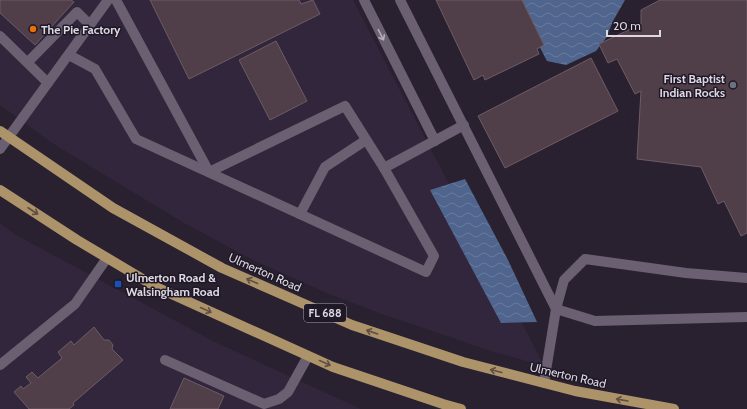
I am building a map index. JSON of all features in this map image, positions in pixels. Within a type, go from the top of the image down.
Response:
[{"type":"main road","name":"FL 688","points":[[0,131],[8,138]]},
{"type":"main road","name":"Ulmerton Road","points":[[8,138],[113,208],[222,268],[352,325],[463,362],[575,391],[674,409]]},
{"type":"main road","points":[[0,190],[77,240],[156,287],[340,369],[461,409]]},
{"type":"street","points":[[0,149],[108,0]]},
{"type":"street","points":[[116,0],[209,172]]},
{"type":"street","points":[[364,0],[435,141]]},
{"type":"street","points":[[400,0],[556,309],[595,321],[747,317]]},
{"type":"street","points":[[28,62],[77,12],[90,25]]},
{"type":"street","points":[[0,36],[48,83]]},
{"type":"street","points":[[69,55],[95,69],[136,139],[426,272],[434,256],[384,168],[345,106],[209,172]]},
{"type":"street","points":[[384,168],[464,126]]},
{"type":"street","points":[[300,214],[325,167],[366,140]]},
{"type":"street","points":[[0,365],[75,304],[107,258]]},
{"type":"street","points":[[544,383],[556,309],[564,280],[586,259],[686,273],[747,278]]},
{"type":"street","points":[[165,360],[264,404],[279,398],[288,392],[308,356]]},
{"type":"shaded area","points":[[0,0],[353,0],[449,184],[431,190],[501,323],[522,323],[544,366],[491,351],[379,313],[329,294],[253,260],[184,223],[52,143],[0,105]]},
{"type":"shaded area","points":[[0,223],[16,235],[215,342],[361,409],[0,409]]},
{"type":"water","points":[[515,0],[625,0],[613,21],[606,38],[596,51],[566,65],[547,61]]},
{"type":"water","points":[[465,179],[508,260],[537,322],[501,323],[430,190]]},
{"type":"building","name":"The Pie Factory","points":[[0,0],[71,0],[74,2],[35,45],[0,13]]},
{"type":"building","points":[[150,0],[299,0],[301,4],[313,0],[320,14],[189,79]]},
{"type":"building","points":[[436,0],[522,0],[544,45],[537,49],[539,54],[485,80],[483,75],[474,80]]},
{"type":"building","points":[[660,0],[747,0],[747,233],[741,236],[724,201],[718,204],[701,167],[637,159],[641,91],[635,94],[617,59],[608,63],[599,44],[641,24],[641,10]]},
{"type":"building","points":[[276,41],[307,101],[270,120],[239,60]]},
{"type":"building","points":[[591,58],[618,111],[505,168],[478,116]]},
{"type":"building","points":[[94,327],[104,340],[109,340],[113,345],[112,349],[123,360],[73,403],[74,405],[69,409],[29,409],[14,392],[21,386],[23,389],[31,383],[26,377],[32,372],[38,378],[62,358],[58,352],[71,341],[74,345]]},
{"type":"building","points":[[184,378],[224,396],[218,409],[170,409]]},
{"type":"place","name":"The Pie Factory","points":[[33,29]]},
{"type":"place","name":"First Baptist Indian Rocks","points":[[733,85]]},
{"type":"place","name":"Ulmerton Road & Walsingham Road","points":[[118,284]]}]
